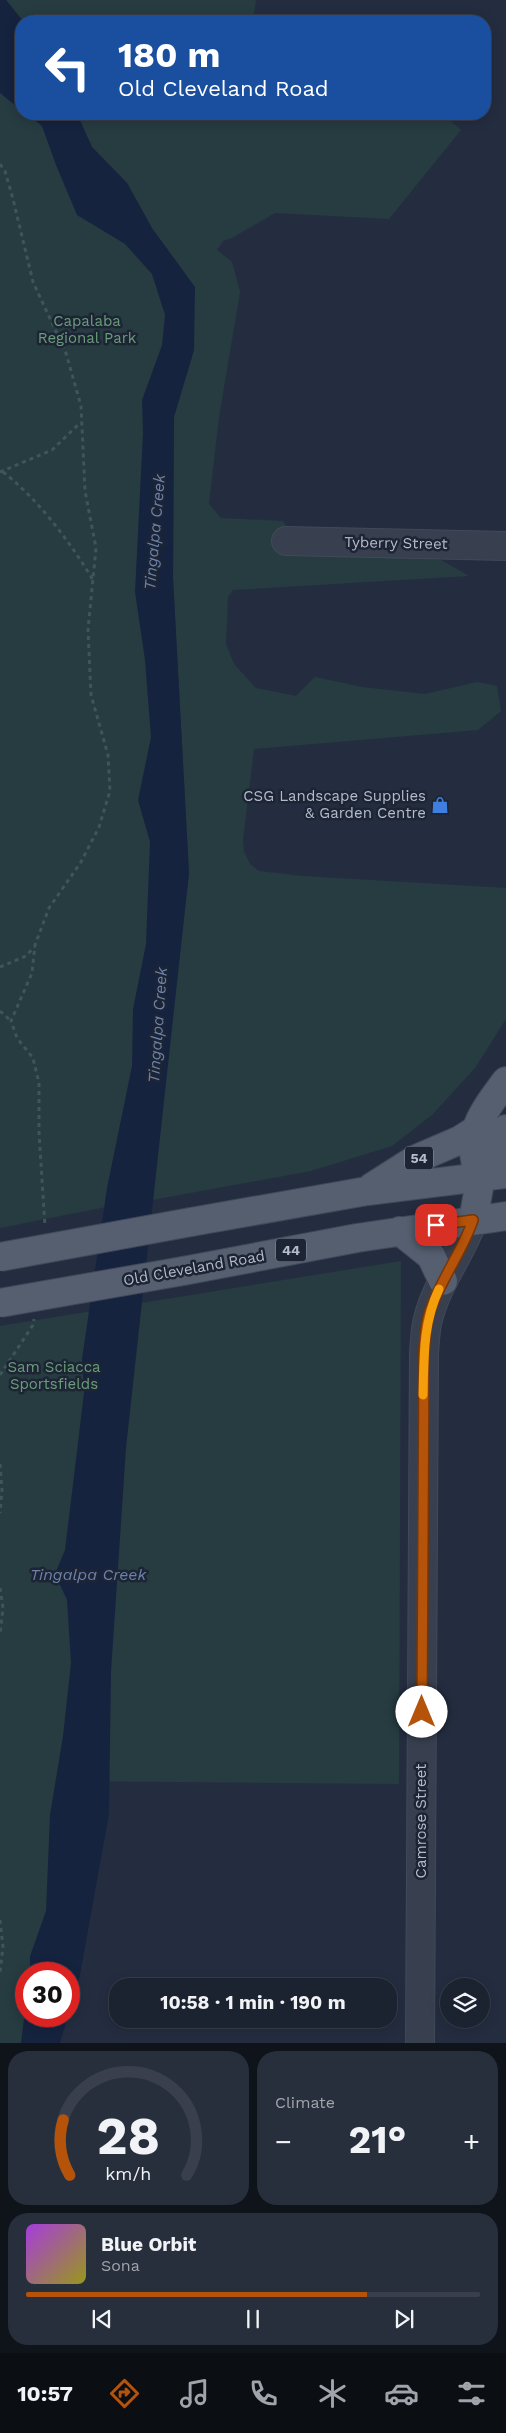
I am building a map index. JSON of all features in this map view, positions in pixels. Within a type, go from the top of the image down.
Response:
[{"type":"main road","name":"54","points":[[367,1191],[416,1160],[460,1140],[474,1131],[506,1080]]},
{"type":"main road","points":[[473,1220],[494,1175],[496,1154],[506,1129]]},
{"type":"main road","points":[[474,1131],[474,1162],[494,1175]]},
{"type":"main road","points":[[0,1257],[367,1191],[494,1175]]},
{"type":"main road","name":"Old Cleveland Road","points":[[0,1303],[400,1231],[506,1216]]},
{"type":"main road","points":[[400,1231],[431,1256],[443,1281]]},
{"type":"street","name":"Tyberry Street","points":[[286,540],[506,546]]},
{"type":"street","name":"Camrose Street","points":[[420,2043],[424,1353],[427,1321],[443,1281],[465,1241],[473,1220]]},
{"type":"path","points":[[0,164],[5,171],[13,199],[33,282],[66,353],[75,379],[81,406],[85,491],[96,548],[88,630],[91,694],[108,755],[110,791],[99,827],[81,862],[49,908],[36,945],[32,973],[11,1021]]},
{"type":"path","points":[[2,472],[52,450],[81,422]]},
{"type":"path","points":[[2,472],[15,481],[74,549],[93,580]]},
{"type":"path","points":[[0,967],[26,956],[36,945]]},
{"type":"path","points":[[0,1011],[11,1021],[17,1038],[33,1058],[39,1083],[39,1133],[45,1228]]},
{"type":"path","points":[[0,1375],[33,1325],[34,1316]]},
{"type":"path","points":[[0,1464],[2,1490],[0,1513]]},
{"type":"path","points":[[0,1588],[3,1608],[0,1634]]},
{"type":"path","points":[[0,1920],[3,1947],[0,1972]]},
{"type":"green space","points":[[6,0],[256,0],[254,15],[18,15]]},
{"type":"green space","name":"Capalaba Regional Park","points":[[0,53],[15,72],[15,120],[52,120],[175,298],[158,398],[171,784],[131,1202],[0,1228]]},
{"type":"green space","points":[[80,120],[450,120],[461,130],[389,219],[275,213],[232,238],[223,241],[217,250],[232,262],[240,292],[219,417],[209,504],[221,518],[283,521],[297,548],[441,560],[469,576],[233,590],[228,597],[226,644],[234,664],[256,688],[296,696],[315,677],[362,687],[425,694],[477,682],[497,686],[501,711],[478,730],[254,749],[243,840],[244,852],[250,864],[259,871],[303,876],[506,888],[506,1019],[475,1068],[432,1115],[392,1146],[311,1171],[152,1200],[189,873],[173,578],[174,416],[194,350],[152,228],[127,183],[92,147]]},
{"type":"green space","name":"Sam Sciacca Sportsfields","points":[[401,1261],[399,1784],[75,1781],[52,1962],[15,1962],[15,2027],[29,2027],[33,2043],[0,2043],[0,1326]]},
{"type":"water","points":[[0,0],[6,0],[18,15],[15,15],[15,105],[0,93]]},
{"type":"water","name":"Tingalpa Creek","points":[[34,120],[80,120],[92,147],[127,183],[152,228],[195,287],[194,350],[174,417],[173,578],[189,873],[126,1448],[111,1672],[109,1814],[80,1975],[80,1962],[30,1962],[30,1956],[46,1911],[50,1815],[63,1736],[71,1663],[67,1600],[55,1574],[65,1550],[84,1393],[82,1359],[107,1188],[132,1066],[133,1009],[146,944],[150,842],[138,800],[151,737],[145,660],[135,592],[143,433],[142,400],[162,345],[165,315],[152,274],[125,244],[77,215],[42,126]]},
{"type":"water","points":[[23,2027],[65,2027],[60,2043],[21,2043]]},
{"type":"slow traffic","points":[[423,1395],[427,1321],[439,1289]]},
{"type":"place","name":"CSG Landscape Supplies & Garden Centre","points":[[440,805]]},
{"type":"route","points":[[422,1712],[424,1353],[427,1321],[443,1281],[465,1241],[473,1220],[436,1225]]}]
